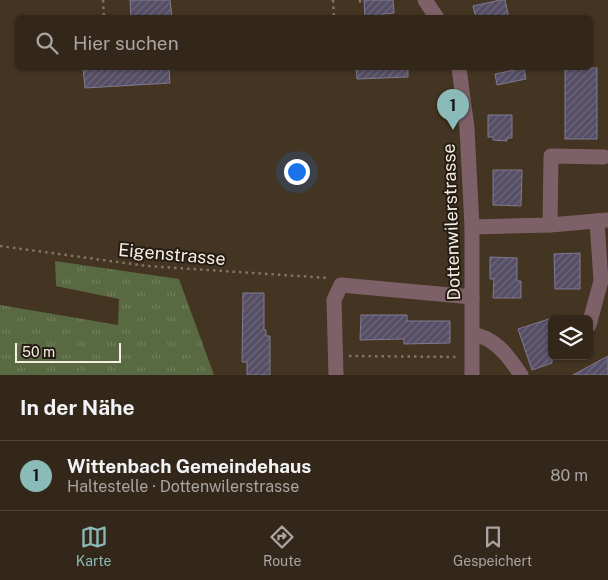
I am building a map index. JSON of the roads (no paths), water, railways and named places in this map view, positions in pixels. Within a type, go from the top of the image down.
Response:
[{"type":"street","points":[[425,0],[435,15]]},
{"type":"street","name":"Dottenwilerstrasse","points":[[459,70],[467,128],[472,228],[472,375]]},
{"type":"street","points":[[550,225],[551,156],[604,157]]},
{"type":"street","points":[[472,228],[550,225],[603,220],[601,281],[592,315]]},
{"type":"street","points":[[336,375],[334,300],[341,285],[472,297]]},
{"type":"street","points":[[472,335],[480,335],[501,349],[521,375]]},
{"type":"place","name":"Wittenbach Gemeindehaus","points":[[453,130]]}]
